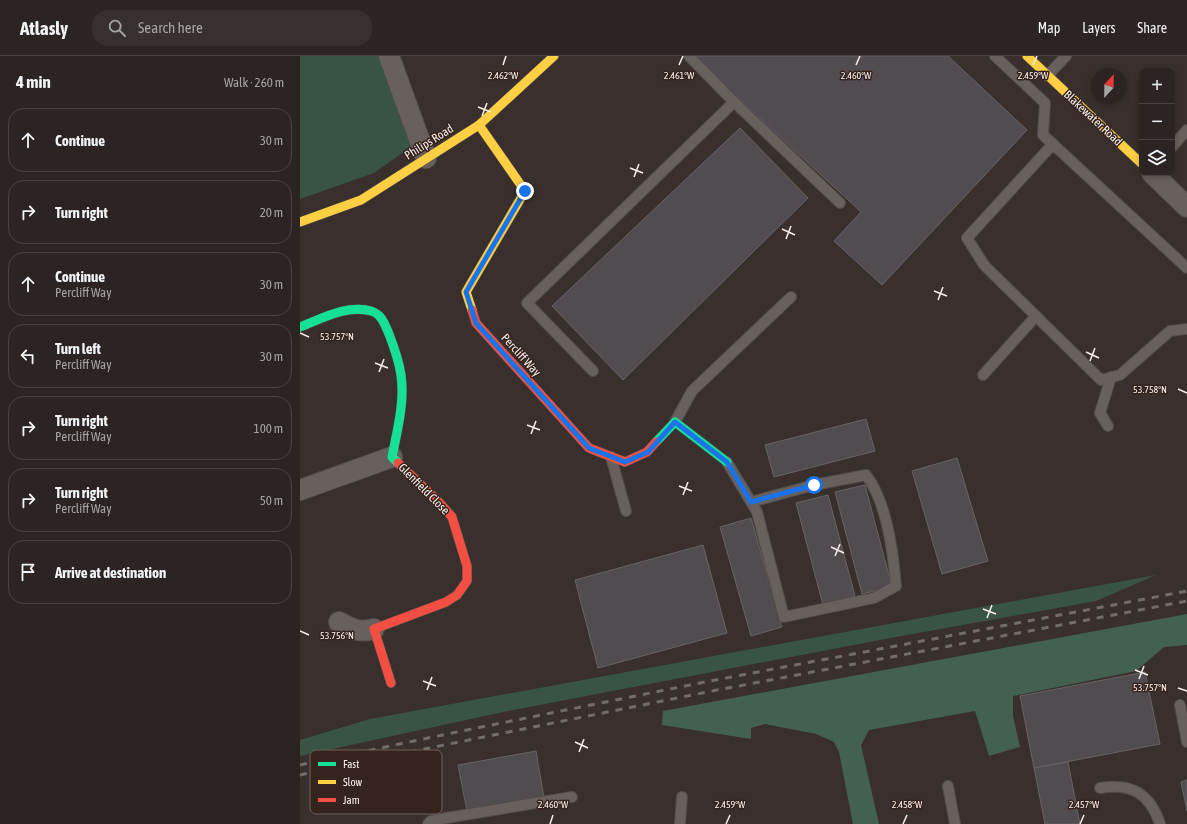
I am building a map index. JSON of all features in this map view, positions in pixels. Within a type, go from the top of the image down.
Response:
[{"type":"street","points":[[389,56],[426,158]]},
{"type":"street","name":"Philips Road","points":[[300,222],[361,200],[479,125],[554,56]]},
{"type":"street","name":"Blakewater Road","points":[[1027,56],[1139,161]]},
{"type":"street","name":"Percliff Way","points":[[479,125],[525,191],[466,292],[476,323],[589,448],[625,462],[648,452],[675,422]]},
{"type":"street","points":[[1155,176],[1187,208]]},
{"type":"street","name":"Glenfield Close","points":[[300,327],[343,311],[364,310],[375,313],[383,319],[398,359],[402,380],[401,405],[392,457]]},
{"type":"street","points":[[675,422],[727,462]]},
{"type":"street","name":"Glenfield Close","points":[[300,490],[392,457]]},
{"type":"street","name":"Glenfield Close","points":[[339,622],[357,631],[374,629],[446,602],[457,595],[467,581],[468,566],[452,517],[437,500],[392,457]]},
{"type":"street","points":[[374,629],[391,683]]},
{"type":"lane","points":[[689,56],[734,102],[840,202]]},
{"type":"lane","points":[[995,56],[1045,104],[1043,135],[1187,268]]},
{"type":"lane","points":[[1047,76],[1066,56]]},
{"type":"lane","points":[[593,371],[527,303],[734,102]]},
{"type":"lane","points":[[1175,144],[1187,130]]},
{"type":"lane","points":[[1053,144],[967,238],[984,266],[1101,380],[1120,375],[1170,331],[1187,329]]},
{"type":"lane","points":[[675,422],[692,391],[791,297]]},
{"type":"lane","points":[[983,375],[1036,316]]},
{"type":"lane","points":[[1108,426],[1100,413],[1111,377]]},
{"type":"lane","points":[[611,457],[626,511]]},
{"type":"lane","points":[[727,462],[751,502],[757,512],[784,617],[874,598],[896,586],[893,559],[886,522],[873,484],[866,475],[814,485],[751,502]]},
{"type":"lane","points":[[1180,705],[1187,742]]},
{"type":"lane","points":[[948,786],[955,824]]},
{"type":"lane","points":[[1100,788],[1111,786],[1130,788],[1143,795],[1156,810],[1160,824]]},
{"type":"lane","points":[[428,824],[431,821],[452,817],[572,797]]},
{"type":"lane","points":[[680,824],[682,797]]},
{"type":"green space","points":[[300,56],[382,56],[415,144],[374,173],[300,199]]},
{"type":"green space","points":[[1156,575],[1096,601],[885,639],[503,712],[328,750],[310,750],[310,754],[300,756],[300,740],[370,719]]},
{"type":"green space","points":[[1187,614],[1187,645],[1164,647],[1136,671],[1013,696],[1013,716],[1020,747],[989,756],[975,711],[869,730],[861,745],[879,824],[853,824],[839,752],[834,742],[816,734],[765,724],[751,728],[751,739],[662,725],[663,711]]},
{"type":"building","points":[[693,56],[948,56],[1027,130],[882,285],[834,241],[861,212]]},
{"type":"building","points":[[740,128],[808,198],[623,380],[552,306]]},
{"type":"building","points":[[866,419],[875,451],[774,477],[765,445]]},
{"type":"building","points":[[957,458],[988,561],[942,574],[912,471]]},
{"type":"building","points":[[865,485],[892,587],[862,594],[835,492]]},
{"type":"building","points":[[828,495],[855,596],[823,605],[796,503]]},
{"type":"building","points":[[751,518],[782,627],[751,636],[720,527]]},
{"type":"building","points":[[703,545],[727,633],[598,668],[575,580]]},
{"type":"building","points":[[1145,672],[1160,744],[1034,768],[1020,696]]},
{"type":"building","points":[[536,751],[544,798],[467,811],[458,765]]},
{"type":"building","points":[[1068,762],[1080,824],[1045,824],[1034,768]]},
{"type":"building","points":[[1187,780],[1187,811],[1181,782]]},
{"type":"railway","points":[[371,750],[705,682],[1187,591]]},
{"type":"railway","points":[[420,750],[707,692],[1187,601]]},
{"type":"railway","points":[[300,765],[310,763]]},
{"type":"railway","points":[[300,775],[310,773]]},
{"type":"traffic: fast","points":[[300,327],[335,313],[353,309],[362,309],[375,312],[383,320],[398,359],[401,375],[401,406],[392,457],[398,463]]},
{"type":"traffic: fast","points":[[656,442],[675,422],[727,462]]},
{"type":"traffic: slow","points":[[300,222],[361,200],[479,125],[554,56]]},
{"type":"traffic: slow","points":[[1027,56],[1139,161]]},
{"type":"traffic: slow","points":[[472,310],[466,292],[525,191],[479,125]]},
{"type":"traffic: jam","points":[[472,310],[476,323],[589,448],[625,462],[647,452],[656,442]]},
{"type":"traffic: jam","points":[[391,683],[374,629],[446,602],[457,595],[467,581],[467,566],[452,517],[437,500],[398,463]]},
{"type":"route","points":[[525,191],[466,292],[476,323],[589,448],[625,462],[648,452],[675,422],[727,462],[751,502],[814,485]]}]
